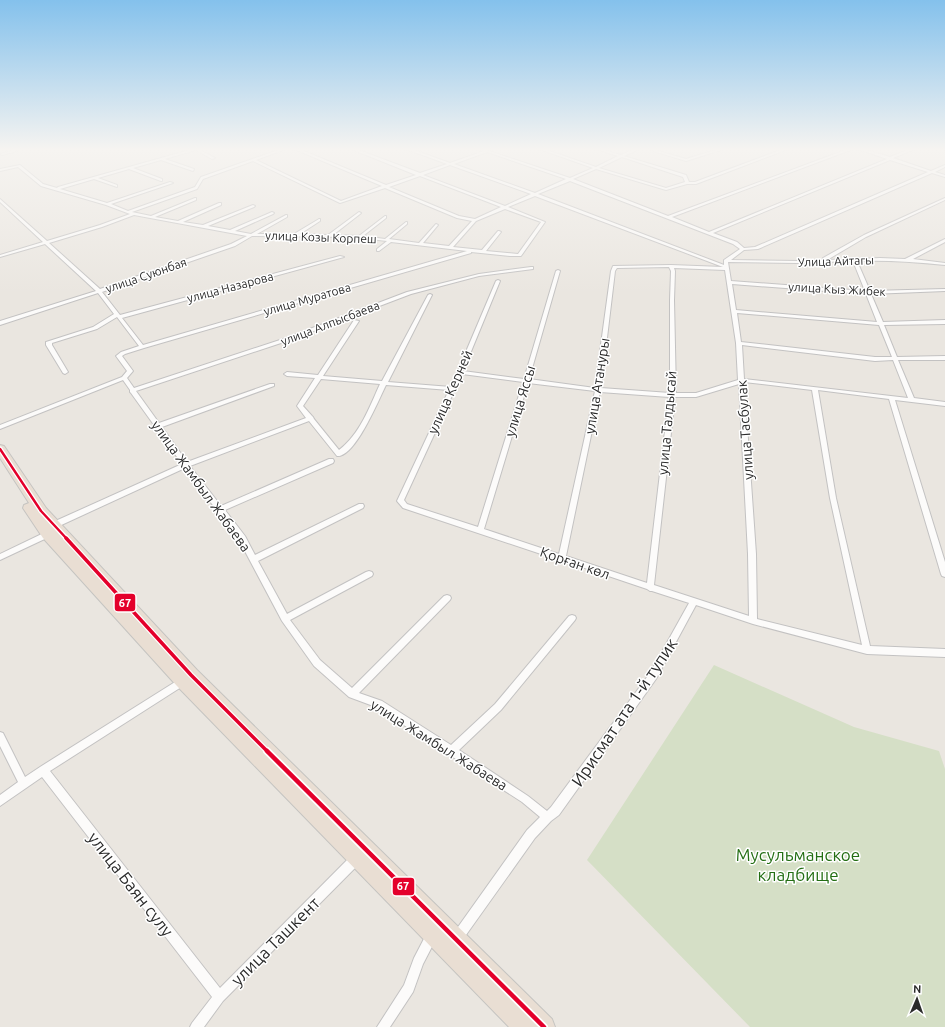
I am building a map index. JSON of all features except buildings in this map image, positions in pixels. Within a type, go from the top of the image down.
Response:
[{"type":"highway","points":[[0,449],[41,511],[51,530],[183,682],[357,858],[544,1027]]},
{"type":"highway","points":[[0,463],[34,515],[51,530],[436,929]]},
{"type":"highway","points":[[452,944],[525,1027]]},
{"type":"street","name":"улица Козы Корпеш","points":[[86,197],[134,214],[251,235],[361,236],[472,251],[520,255],[543,222],[503,207]]},
{"type":"street","points":[[107,204],[130,197]]},
{"type":"street","points":[[128,212],[171,197]]},
{"type":"street","points":[[329,197],[340,202],[357,197]]},
{"type":"street","points":[[409,197],[458,217],[475,220]]},
{"type":"street","points":[[476,197],[503,207]]},
{"type":"street","points":[[450,248],[475,220],[527,197]]},
{"type":"street","points":[[542,197],[728,269]]},
{"type":"street","points":[[616,197],[735,242],[743,248],[756,248],[874,197]]},
{"type":"street","points":[[669,217],[722,197]]},
{"type":"street","points":[[710,233],[797,197]]},
{"type":"street","points":[[151,217],[195,199]]},
{"type":"street","points":[[824,261],[865,236],[945,199]]},
{"type":"street","points":[[0,200],[99,292],[142,347],[123,352],[119,356],[130,371],[124,378],[0,427]]},
{"type":"street","points":[[178,222],[220,204]]},
{"type":"street","points":[[204,226],[253,206]]},
{"type":"street","points":[[231,232],[272,213]]},
{"type":"street","points":[[330,235],[359,213]]},
{"type":"street","name":"улица Козы Корпеш","points":[[0,256],[101,226],[134,214]]},
{"type":"street","name":"улица Суюнбая","points":[[0,323],[99,292],[233,245],[286,216]]},
{"type":"street","points":[[361,236],[385,217]]},
{"type":"street","points":[[296,235],[319,220]]},
{"type":"street","points":[[379,250],[406,223]]},
{"type":"street","points":[[420,244],[436,225]]},
{"type":"street","points":[[483,252],[499,232]]},
{"type":"street","points":[[903,262],[945,240]]},
{"type":"street","points":[[726,261],[743,248]]},
{"type":"street","name":"улица Муратова","points":[[142,347],[472,251]]},
{"type":"street","name":"улица Назарова","points":[[65,372],[49,345],[49,342],[95,328],[118,316],[342,257]]},
{"type":"street","points":[[854,259],[912,400]]},
{"type":"street","name":"Улица Айтагы","points":[[726,261],[798,262],[880,259],[903,262],[912,260],[945,264]]},
{"type":"street","name":"улица Тасбулак","points":[[726,261],[739,343],[752,554],[753,621]]},
{"type":"street","points":[[671,266],[728,269]]},
{"type":"street","name":"улица Атануры","points":[[562,559],[598,390],[615,267],[671,266]]},
{"type":"street","name":"улица Талдысай","points":[[650,588],[671,395],[673,270],[671,266]]},
{"type":"street","name":"улица Алпысбаева","points":[[132,391],[288,340],[408,293],[479,276],[531,268]]},
{"type":"street","name":"улица Яссы","points":[[480,531],[558,271]]},
{"type":"street","name":"улица Керней","points":[[400,501],[453,389],[498,281]]},
{"type":"street","name":"улица Кыз Жибек","points":[[730,282],[868,293],[945,290]]},
{"type":"street","points":[[356,321],[300,406],[339,454],[349,448],[364,424],[430,295]]},
{"type":"street","points":[[734,311],[881,324],[945,322]]},
{"type":"street","points":[[739,343],[875,359],[945,358]]},
{"type":"street","points":[[460,372],[598,390],[671,395],[696,395],[746,380],[945,404]]},
{"type":"street","points":[[288,374],[453,389]]},
{"type":"street","name":"улица Жамбыл Жабаева","points":[[124,378],[186,465],[242,538],[285,620],[317,663],[352,694],[378,704],[525,799],[548,817]]},
{"type":"street","points":[[158,426],[272,385]]},
{"type":"street","points":[[815,388],[833,498],[866,650]]},
{"type":"street","points":[[892,398],[945,574]]},
{"type":"street","points":[[0,557],[51,530],[186,465],[311,418]]},
{"type":"street","points":[[221,509],[330,462]]},
{"type":"street","name":"Қорған көл","points":[[400,501],[404,506],[753,621],[866,650],[945,653]]},
{"type":"street","points":[[254,559],[361,506]]},
{"type":"street","points":[[285,620],[369,574]]},
{"type":"street","points":[[352,694],[447,598]]},
{"type":"street","name":"Ирисмат ата 1-й тупик","points":[[548,817],[555,811],[653,676],[694,602]]},
{"type":"street","points":[[452,751],[498,707],[572,618]]},
{"type":"street","points":[[0,801],[43,770],[183,682]]},
{"type":"street","points":[[0,736],[24,784]]},
{"type":"street","name":"улица Баян сулу","points":[[43,770],[219,997]]},
{"type":"street","points":[[452,944],[531,834],[548,817]]},
{"type":"street","name":"улица Ташкент","points":[[196,1027],[219,997],[357,858]]},
{"type":"street","points":[[383,1027],[409,988],[418,962],[436,929]]},
{"type":"green space","name":"Мусульманское кладбище","points":[[714,665],[854,727],[939,751],[945,769],[945,1027],[750,1027],[587,860]]},
{"type":"transit line","name":"67","points":[[0,449],[41,511],[191,675],[544,1027]]}]
